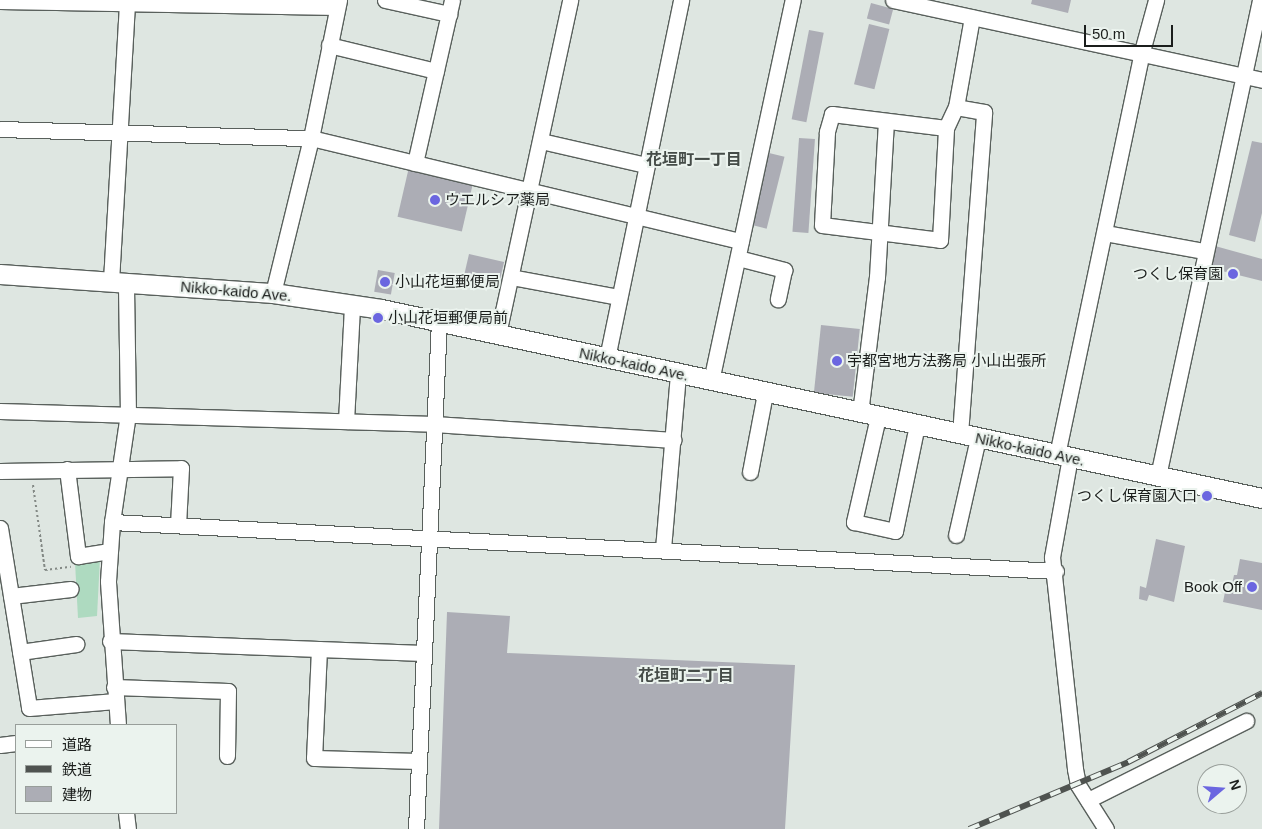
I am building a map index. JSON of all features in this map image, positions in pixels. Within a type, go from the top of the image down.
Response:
[{"type":"main road","name":"Nikko-kaido Ave.","points":[[0,274],[273,293],[352,305],[439,321],[765,393],[1262,498]]},
{"type":"street","points":[[385,0],[451,7],[415,163]]},
{"type":"street","points":[[498,334],[570,0]]},
{"type":"street","points":[[607,358],[681,0]]},
{"type":"street","points":[[711,381],[793,0]]},
{"type":"street","points":[[892,0],[1262,80]]},
{"type":"street","points":[[1106,829],[1078,785],[1056,570],[1052,557],[1063,456],[1141,54],[1156,0]]},
{"type":"street","points":[[1158,476],[1204,252],[1260,0]]},
{"type":"street","points":[[0,1],[338,3],[311,138],[273,293]]},
{"type":"street","points":[[118,724],[110,641],[110,551],[112,522],[128,414],[119,281],[119,131],[127,1]]},
{"type":"street","points":[[946,128],[832,114],[826,150],[822,225],[940,240],[946,128],[956,107],[972,17]]},
{"type":"street","points":[[329,45],[436,71]]},
{"type":"street","points":[[956,107],[984,112],[969,436],[956,535]]},
{"type":"street","points":[[886,121],[869,415],[854,522],[895,531],[917,425]]},
{"type":"street","points":[[0,129],[311,138],[741,241]]},
{"type":"street","points":[[541,141],[646,165]]},
{"type":"street","points":[[1105,233],[1204,252]]},
{"type":"street","points":[[738,258],[784,270],[778,300]]},
{"type":"street","points":[[511,277],[619,297]]},
{"type":"street","points":[[346,421],[352,305]]},
{"type":"street","points":[[416,829],[439,321]]},
{"type":"street","points":[[663,549],[678,374]]},
{"type":"street","points":[[750,472],[765,393]]},
{"type":"street","points":[[0,411],[434,424],[673,440]]},
{"type":"street","points":[[0,471],[120,467],[180,468],[178,525]]},
{"type":"street","points":[[67,469],[78,556],[110,551]]},
{"type":"street","points":[[112,522],[428,536],[1056,570]]},
{"type":"street","points":[[0,528],[28,708],[115,694],[228,691],[227,756]]},
{"type":"street","points":[[11,596],[70,589]]},
{"type":"street","points":[[110,641],[423,653]]},
{"type":"street","points":[[20,652],[76,644]]},
{"type":"street","points":[[319,649],[314,758],[418,761]]},
{"type":"street","points":[[1088,800],[1246,721]]},
{"type":"street","points":[[0,745],[15,743]]},
{"type":"street","points":[[126,814],[128,829]]},
{"type":"path","points":[[30,470],[45,570],[75,567]]},
{"type":"green space","points":[[100,558],[97,616],[78,618],[75,562]]},
{"type":"building","points":[[1032,0],[1071,0],[1068,13],[1031,4]]},
{"type":"building","points":[[871,3],[893,9],[889,24],[867,18]]},
{"type":"building","points":[[869,24],[889,29],[874,89],[854,84]]},
{"type":"building","points":[[809,30],[824,33],[806,122],[792,119]]},
{"type":"building","points":[[799,138],[815,139],[808,233],[792,232]]},
{"type":"building","points":[[1252,141],[1262,143],[1262,213],[1255,242],[1229,235]]},
{"type":"building","points":[[769,153],[785,157],[767,229],[751,225]]},
{"type":"building","name":"ウエルシア薬局","points":[[409,167],[473,182],[462,232],[398,217]]},
{"type":"building","points":[[1215,246],[1262,259],[1262,281],[1210,268]]},
{"type":"building","points":[[469,254],[504,262],[499,284],[464,275]]},
{"type":"building","name":"小山花垣郵便局","points":[[378,270],[395,273],[391,295],[374,292]]},
{"type":"building","name":"宇都宮地方法務局 小山出張所","points":[[821,325],[860,329],[853,397],[814,393]]},
{"type":"building","points":[[1156,539],[1185,546],[1174,602],[1149,595],[1147,601],[1139,599],[1140,586],[1146,588]]},
{"type":"building","points":[[1240,559],[1262,563],[1262,610],[1223,602],[1225,592],[1230,593],[1234,575],[1237,575]]},
{"type":"building","points":[[447,612],[510,616],[507,653],[795,665],[785,829],[439,829]]},
{"type":"railway","points":[[969,829],[1128,762],[1262,693]]},
{"type":"place","name":"ウエルシア薬局","points":[[435,200]]},
{"type":"place","name":"つくし保育園","points":[[1233,274]]},
{"type":"place","name":"小山花垣郵便局","points":[[385,282]]},
{"type":"place","name":"小山花垣郵便局前","points":[[378,318]]},
{"type":"place","name":"宇都宮地方法務局 小山出張所","points":[[837,361]]},
{"type":"place","name":"つくし保育園入口","points":[[1207,496]]},
{"type":"place","name":"Book Off","points":[[1252,587]]},
{"type":"district","name":"花垣町一丁目","points":[[694,160]]},
{"type":"district","name":"花垣町二丁目","points":[[686,676]]}]
